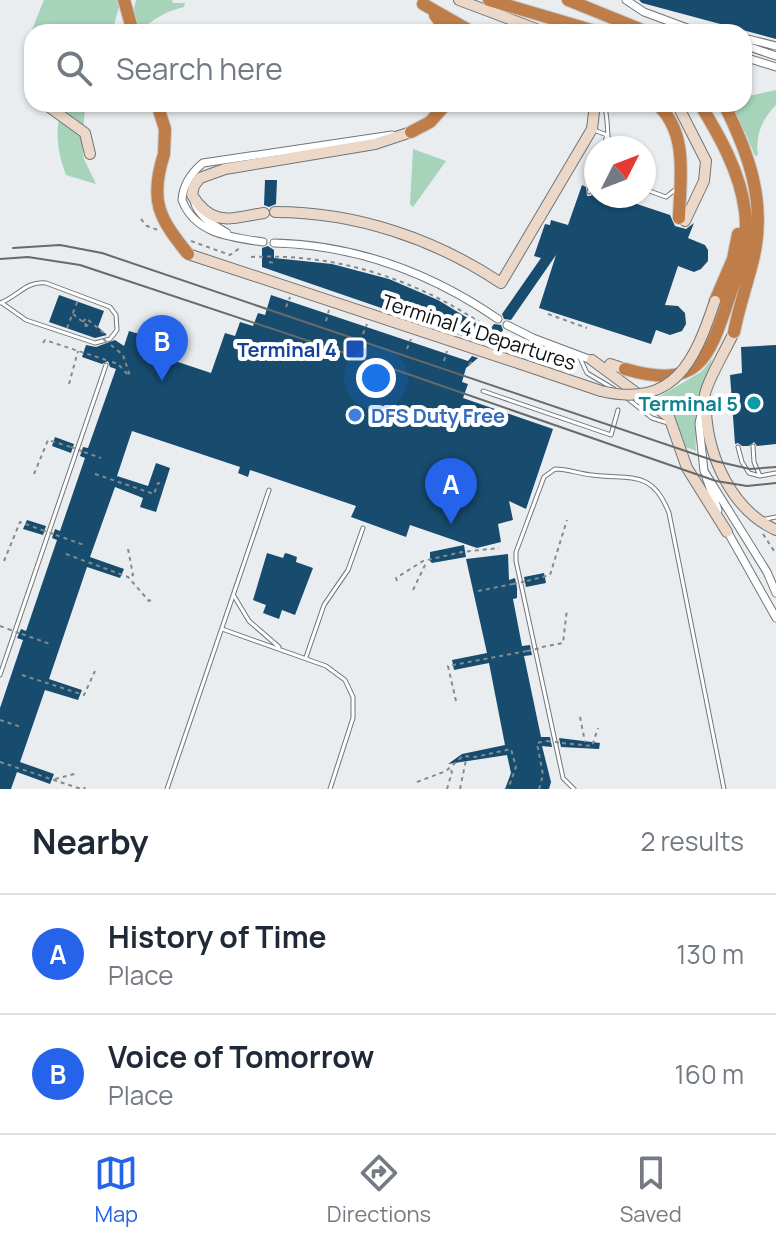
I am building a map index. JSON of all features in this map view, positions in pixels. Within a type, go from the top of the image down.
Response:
[{"type":"highway","points":[[124,0],[131,24]]},
{"type":"highway","points":[[489,0],[571,24]]},
{"type":"highway","points":[[568,0],[629,24]]},
{"type":"highway","points":[[420,2],[443,24]]},
{"type":"highway","points":[[420,2],[458,24]]},
{"type":"highway","points":[[160,112],[166,143],[158,174],[157,208],[188,254]]},
{"type":"highway","points":[[411,132],[430,122],[439,112]]},
{"type":"highway","points":[[665,112],[682,157],[682,220]]},
{"type":"highway","points":[[625,369],[666,376],[681,374],[705,359],[715,340],[740,267],[745,241],[741,191],[723,145],[704,112]]},
{"type":"highway","points":[[728,112],[752,168],[758,202],[753,258],[734,332]]},
{"type":"highway","points":[[715,301],[733,259],[738,226],[734,186],[723,145]]},
{"type":"street","points":[[459,0],[523,24]]},
{"type":"street","points":[[626,0],[644,12],[676,24]]},
{"type":"street","points":[[752,40],[776,46]]},
{"type":"street","points":[[752,48],[776,56]]},
{"type":"street","points":[[752,60],[775,67]]},
{"type":"street","points":[[56,112],[85,133],[90,154]]},
{"type":"street","points":[[192,195],[199,207],[216,218],[303,212],[345,219],[405,235],[448,252],[501,283],[592,129],[594,112]]},
{"type":"street","points":[[681,112],[706,161],[704,181],[682,220]]},
{"type":"street","points":[[234,236],[212,224],[196,210],[192,195],[200,178],[217,171],[375,144],[411,132]]},
{"type":"street","points":[[263,242],[211,232],[192,220],[182,200],[183,191],[188,179],[203,163],[411,132]]},
{"type":"street","points":[[274,243],[334,249],[391,264],[446,287],[498,319]]},
{"type":"street","name":"Terminal 4 Departures","points":[[188,254],[620,395],[650,391],[682,372],[696,354],[715,301]]},
{"type":"street","points":[[507,325],[533,338],[625,369]]},
{"type":"street","points":[[727,532],[704,471],[699,424],[705,394],[734,332]]},
{"type":"street","points":[[592,360],[664,412],[673,425],[687,468],[776,618]]},
{"type":"street","points":[[705,394],[707,424],[720,470],[739,500],[759,520],[776,530]]},
{"type":"street","points":[[704,471],[722,495],[776,593]]},
{"type":"lane","points":[[592,129],[607,135],[606,112]]},
{"type":"lane","points":[[656,193],[666,197],[680,185]]},
{"type":"lane","points":[[46,283],[110,307],[116,315],[117,330],[110,339],[95,343],[26,320],[1,303],[28,285],[46,283]]},
{"type":"lane","points":[[578,354],[587,373],[652,418],[673,425]]},
{"type":"lane","points":[[0,675],[106,365]]},
{"type":"lane","points":[[483,391],[611,435],[618,410]]},
{"type":"lane","points":[[753,446],[755,467],[760,476]]},
{"type":"lane","points":[[738,447],[749,473],[760,476],[776,473]]},
{"type":"lane","points":[[574,789],[563,778],[516,561],[516,552],[544,477],[555,469],[594,476],[641,479],[657,489],[664,499],[724,789]]},
{"type":"lane","points":[[167,789],[269,490]]},
{"type":"lane","points":[[759,520],[776,517]]},
{"type":"lane","points":[[306,657],[324,605],[348,570],[363,528]]},
{"type":"lane","points":[[233,594],[249,621],[281,649]]},
{"type":"lane","points":[[222,629],[306,657],[341,675],[351,691],[354,704],[351,726],[330,789]]},
{"type":"path","points":[[141,219],[147,226],[161,230]]},
{"type":"path","points":[[189,240],[230,255],[244,245]]},
{"type":"path","points":[[251,257],[305,258],[375,271],[440,298],[494,332]]},
{"type":"path","points":[[269,262],[274,263]]},
{"type":"path","points":[[67,328],[78,302]]},
{"type":"path","points":[[73,313],[86,324],[86,318],[106,335],[103,339],[123,355],[130,377]]},
{"type":"path","points":[[548,314],[587,328]]},
{"type":"path","points":[[363,334],[365,329]]},
{"type":"path","points":[[485,336],[490,338]]},
{"type":"path","points":[[43,343],[45,340],[84,352]]},
{"type":"path","points":[[407,349],[409,345]]},
{"type":"path","points":[[69,384],[78,350]]},
{"type":"path","points":[[34,474],[48,440],[101,458]]},
{"type":"path","points":[[95,474],[154,494],[158,483],[164,485]]},
{"type":"path","points":[[478,591],[550,575],[567,520]]},
{"type":"path","points":[[4,561],[20,522],[84,545]]},
{"type":"path","points":[[762,533],[776,554]]},
{"type":"path","points":[[397,581],[396,578],[426,562],[462,552],[499,548]]},
{"type":"path","points":[[128,549],[133,575],[128,577]]},
{"type":"path","points":[[66,554],[128,577],[151,600]]},
{"type":"path","points":[[413,590],[426,562]]},
{"type":"path","points":[[456,701],[448,668],[563,641],[567,609]]},
{"type":"path","points":[[0,626],[50,644]]},
{"type":"path","points":[[22,675],[84,695],[95,671]]},
{"type":"path","points":[[580,717],[586,744]]},
{"type":"path","points":[[0,720],[21,727]]},
{"type":"path","points":[[539,789],[543,775],[537,743],[547,741],[592,746],[598,728]]},
{"type":"path","points":[[417,782],[467,757],[511,749],[516,767],[508,789]]},
{"type":"path","points":[[460,789],[467,757]]},
{"type":"path","points":[[0,762],[83,788]]},
{"type":"path","points":[[447,789],[452,772],[448,769]]},
{"type":"path","points":[[53,779],[78,773]]},
{"type":"green space","points":[[44,0],[121,0],[114,24],[34,24]]},
{"type":"green space","points":[[136,0],[185,3],[184,7],[148,24],[131,24]]},
{"type":"green space","points":[[776,90],[776,105],[761,128],[758,155],[755,156],[745,132],[731,112],[752,112],[752,95]]},
{"type":"green space","points":[[61,112],[85,112],[84,159],[96,184],[66,175],[60,157],[58,122]]},
{"type":"green space","points":[[413,149],[446,161],[413,207],[410,204]]},
{"type":"green space","points":[[713,358],[699,403],[696,451],[683,446],[674,415],[655,399],[701,372]]},
{"type":"building","points":[[639,0],[776,0],[776,39],[752,33],[752,24],[720,24]]},
{"type":"building","points":[[265,180],[277,180],[276,204],[269,207],[264,205]]},
{"type":"building","points":[[582,185],[584,208],[649,208],[670,215],[675,226],[686,229],[694,223],[688,238],[705,245],[708,261],[694,272],[678,266],[665,305],[678,306],[685,313],[686,324],[682,331],[670,335],[656,330],[651,344],[539,308],[556,255],[511,320],[504,319],[502,314],[541,258],[534,256],[545,224],[550,225],[551,220],[568,225]]},
{"type":"building","points":[[268,246],[274,250],[274,258],[332,264],[389,279],[438,300],[489,331],[494,324],[501,325],[503,330],[492,346],[262,267],[262,248]]},
{"type":"building","points":[[59,295],[104,311],[98,327],[107,335],[95,338],[49,322]]},
{"type":"building","name":"Terminal 4","points":[[271,295],[468,361],[472,356],[478,358],[466,368],[462,382],[468,384],[463,398],[553,429],[526,509],[509,501],[513,520],[498,524],[501,542],[477,548],[410,525],[406,537],[351,517],[356,506],[250,470],[248,477],[238,473],[240,467],[132,431],[117,476],[148,486],[156,463],[170,468],[156,512],[140,507],[143,498],[115,487],[90,557],[124,569],[120,578],[87,567],[49,679],[82,690],[78,700],[45,690],[20,762],[54,774],[50,784],[17,772],[11,789],[0,789],[0,708],[23,640],[17,638],[21,629],[26,631],[57,540],[52,538],[55,529],[60,531],[85,458],[80,456],[83,447],[88,448],[116,369],[110,367],[108,361],[102,364],[82,357],[86,345],[96,347],[115,340],[124,346],[129,331],[146,336],[143,346],[161,352],[160,356],[211,373],[225,333],[235,336],[240,322],[253,326],[258,313],[265,315]]},
{"type":"building","name":"Terminal 5","points":[[776,345],[776,444],[735,444],[730,375],[742,373],[741,347]]},
{"type":"building","points":[[55,437],[74,444],[71,453],[52,446]]},
{"type":"building","points":[[27,520],[46,526],[43,535],[23,529]]},
{"type":"building","points":[[464,545],[466,557],[430,561],[430,552]]},
{"type":"building","points":[[267,553],[283,558],[285,553],[289,554],[297,557],[296,562],[313,568],[295,615],[282,610],[279,619],[263,613],[266,605],[253,600]]},
{"type":"building","points":[[508,554],[509,580],[515,578],[517,588],[517,598],[513,599],[522,646],[530,645],[532,655],[524,656],[541,737],[550,737],[552,747],[542,746],[551,782],[549,789],[505,789],[511,773],[507,755],[448,764],[462,754],[505,745],[489,663],[454,670],[452,660],[487,653],[466,559]]},
{"type":"building","points":[[544,573],[546,583],[526,587],[524,577]]},
{"type":"building","points":[[559,738],[600,743],[599,749],[561,747]]},
{"type":"tram line","points":[[13,248],[60,245],[102,253],[715,461],[750,469],[776,467]]},
{"type":"tram line","points":[[0,259],[28,257],[80,265],[716,481],[747,486],[776,483]]},
{"type":"place","name":"Terminal 4","points":[[355,349]]},
{"type":"place","name":"Voice of Tomorrow","points":[[162,381]]},
{"type":"place","name":"Terminal 5","points":[[754,403]]},
{"type":"place","name":"DFS Duty Free","points":[[355,415]]},
{"type":"place","name":"History of Time","points":[[451,524]]}]
